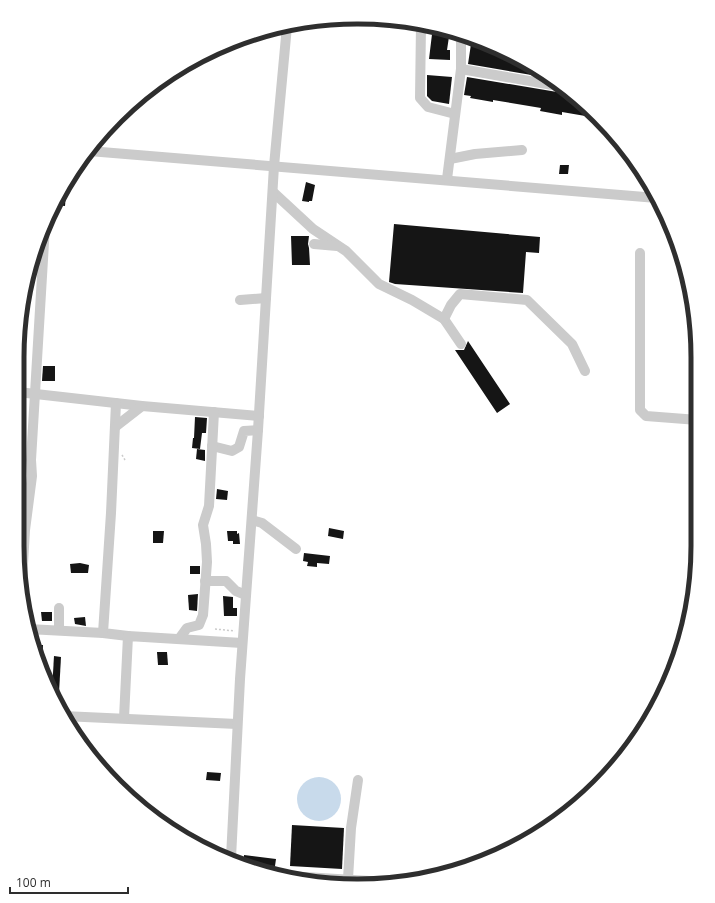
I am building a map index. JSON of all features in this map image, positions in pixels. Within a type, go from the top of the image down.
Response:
[{"type":"street","points":[[421,30],[420,98],[428,107],[455,114]]},
{"type":"street","points":[[231,854],[242,643],[259,416],[274,166],[287,31]]},
{"type":"street","points":[[447,179],[464,42]]},
{"type":"street","points":[[461,70],[549,85]]},
{"type":"street","points":[[450,159],[522,150]]},
{"type":"street","points":[[95,152],[447,179],[650,197]]},
{"type":"street","points":[[273,192],[314,229],[351,255],[370,278],[444,319],[460,344]]},
{"type":"street","points":[[314,244],[339,246]]},
{"type":"street","points":[[24,546],[32,476],[31,460],[34,393],[44,245]]},
{"type":"street","points":[[640,253],[640,410],[646,416],[691,419]]},
{"type":"street","points":[[444,319],[451,305],[460,294],[525,299],[572,344],[586,371]]},
{"type":"street","points":[[240,300],[266,298]]},
{"type":"street","points":[[24,392],[142,406],[259,416]]},
{"type":"street","points":[[103,633],[111,513],[116,403]]},
{"type":"street","points":[[115,427],[142,406]]},
{"type":"street","points":[[178,639],[187,628],[201,624],[205,581],[206,544],[203,525],[209,506],[214,412]]},
{"type":"street","points":[[212,446],[232,451],[239,447],[244,431],[258,430]]},
{"type":"street","points":[[252,520],[262,524],[296,549]]},
{"type":"street","points":[[205,581],[226,581],[236,591],[246,595]]},
{"type":"street","points":[[59,608],[59,630]]},
{"type":"street","points":[[34,629],[242,643]]},
{"type":"street","points":[[124,718],[128,636]]},
{"type":"street","points":[[71,716],[237,724]]},
{"type":"street","points":[[348,879],[351,828],[358,780]]},
{"type":"path","points":[[214,629],[243,632]]},
{"type":"water","points":[[315,777],[323,777],[328,778],[335,783],[340,790],[340,808],[335,815],[328,820],[315,821],[307,818],[300,811],[297,803],[297,795],[300,787],[307,780]]},
{"type":"building","points":[[432,32],[449,37],[447,50],[450,50],[450,60],[429,59]]},
{"type":"building","points":[[471,44],[505,58],[536,76],[468,64]]},
{"type":"building","points":[[427,75],[452,77],[449,104],[432,101],[427,96]]},
{"type":"building","points":[[467,77],[560,93],[587,116],[562,112],[562,115],[540,111],[541,108],[493,100],[493,102],[470,98],[471,96],[464,95]]},
{"type":"building","points":[[560,165],[569,165],[568,174],[559,174]]},
{"type":"building","points":[[306,182],[315,185],[312,201],[309,202],[302,201]]},
{"type":"building","points":[[66,197],[65,206],[61,206]]},
{"type":"building","points":[[394,224],[540,237],[539,253],[526,252],[523,293],[395,284],[389,282]]},
{"type":"building","points":[[291,236],[309,236],[308,244],[310,265],[292,265]]},
{"type":"building","points":[[468,341],[510,404],[497,413],[455,350],[464,350]]},
{"type":"building","points":[[43,366],[55,366],[55,381],[42,381]]},
{"type":"building","points":[[195,417],[207,418],[206,433],[202,433],[200,449],[192,448]]},
{"type":"building","points":[[197,449],[205,450],[205,461],[196,459]]},
{"type":"building","points":[[217,489],[228,491],[227,500],[216,499]]},
{"type":"building","points":[[329,528],[344,531],[343,539],[328,536]]},
{"type":"building","points":[[153,531],[164,531],[163,543],[153,543]]},
{"type":"building","points":[[227,531],[237,531],[237,534],[239,533],[240,544],[233,544],[233,541],[228,541]]},
{"type":"building","points":[[304,553],[330,556],[329,564],[317,563],[317,567],[307,566],[308,562],[303,561]]},
{"type":"building","points":[[80,563],[89,565],[88,573],[71,573],[70,564]]},
{"type":"building","points":[[190,566],[200,566],[200,574],[190,574]]},
{"type":"building","points":[[198,594],[197,611],[189,610],[188,595]]},
{"type":"building","points":[[223,596],[233,597],[233,608],[237,608],[237,616],[224,616]]},
{"type":"building","points":[[41,612],[52,612],[52,621],[42,621]]},
{"type":"building","points":[[85,617],[86,626],[75,624],[74,618]]},
{"type":"building","points":[[39,645],[43,645],[43,655]]},
{"type":"building","points":[[157,652],[167,652],[168,665],[158,665]]},
{"type":"building","points":[[54,656],[61,657],[59,693],[53,681]]},
{"type":"building","points":[[207,772],[221,773],[220,781],[206,780]]},
{"type":"building","points":[[292,825],[344,828],[342,869],[290,866]]},
{"type":"building","points":[[244,855],[276,859],[275,866],[264,866],[238,857],[244,857]]}]
